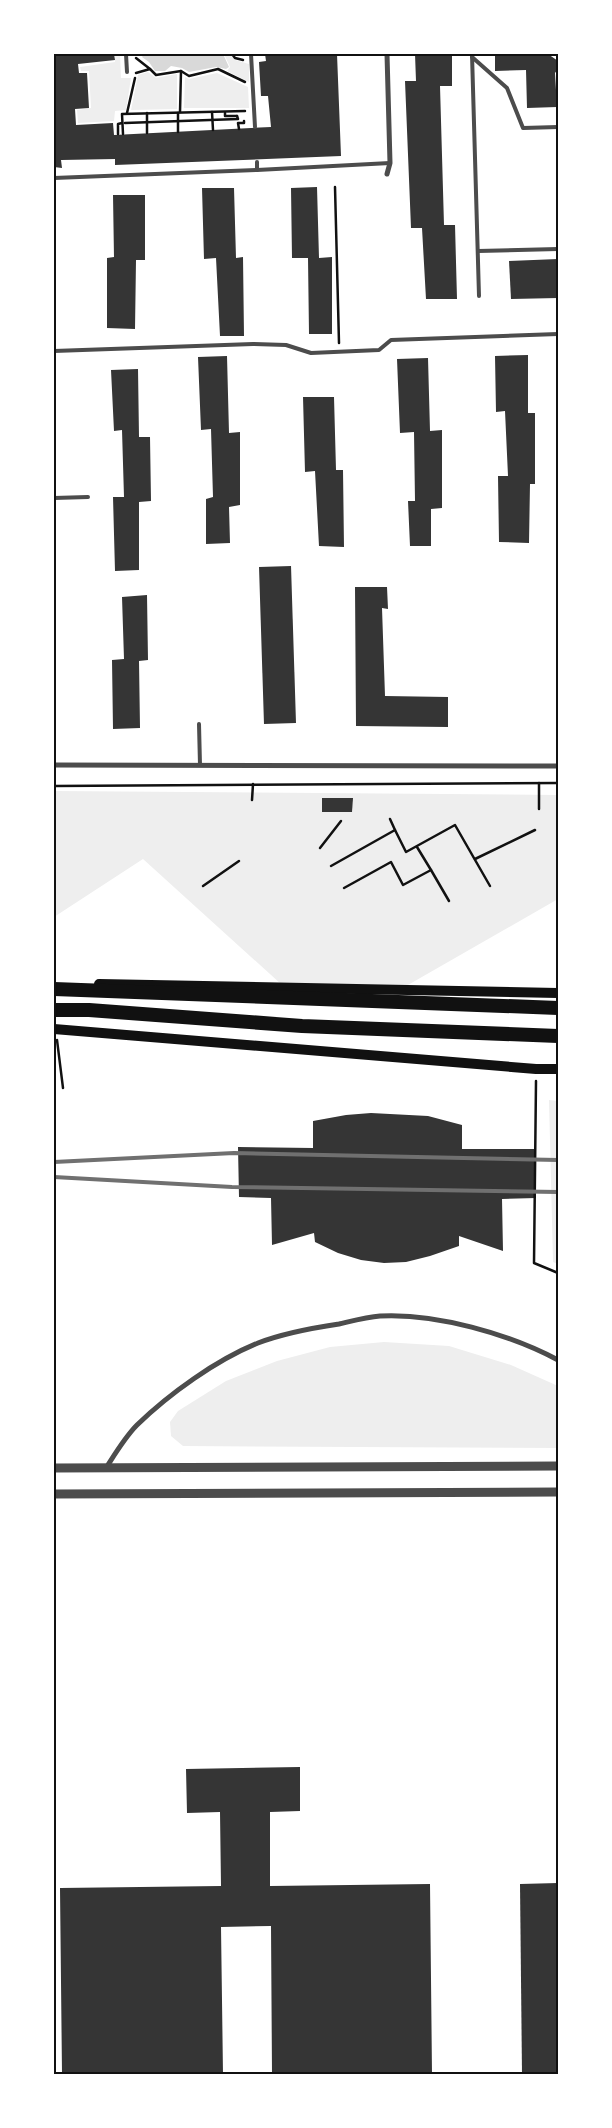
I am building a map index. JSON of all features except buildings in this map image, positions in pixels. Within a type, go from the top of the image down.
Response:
[{"type":"highway","points":[[54,990],[558,1008]]},
{"type":"highway","points":[[54,1010],[89,1010],[302,1026],[558,1036]]},
{"type":"main road","points":[[54,983],[558,994]]},
{"type":"main road","points":[[55,1029],[536,1069],[558,1069]]},
{"type":"street","points":[[387,54],[390,163],[387,174]]},
{"type":"street","points":[[54,765],[558,766]]},
{"type":"street","points":[[105,1469],[136,1426],[180,1389],[225,1360],[258,1344],[301,1330],[380,1316],[436,1319],[484,1331],[538,1350],[558,1360]]},
{"type":"street","points":[[54,1468],[558,1466]]},
{"type":"street","points":[[54,1494],[558,1492]]},
{"type":"lane","points":[[126,54],[127,72]]},
{"type":"lane","points":[[251,54],[255,127]]},
{"type":"lane","points":[[472,55],[507,88],[523,128],[558,127]]},
{"type":"lane","points":[[472,55],[479,296]]},
{"type":"lane","points":[[257,162],[257,170]]},
{"type":"lane","points":[[54,178],[390,163]]},
{"type":"lane","points":[[478,251],[558,248]]},
{"type":"lane","points":[[54,351],[253,344],[286,345],[311,353],[380,350],[391,340],[558,334]]},
{"type":"lane","points":[[54,498],[88,497]]},
{"type":"lane","points":[[200,724],[200,765]]},
{"type":"path","points":[[135,55],[156,75],[181,71],[189,76],[218,69],[253,86]]},
{"type":"path","points":[[127,113],[136,73],[135,55]]},
{"type":"path","points":[[136,73],[150,69]]},
{"type":"path","points":[[178,132],[181,71]]},
{"type":"path","points":[[237,111],[238,116]]},
{"type":"path","points":[[238,129],[238,123],[244,123],[244,111]]},
{"type":"path","points":[[123,134],[124,123],[122,114],[127,113],[254,111]]},
{"type":"path","points":[[212,112],[213,130]]},
{"type":"path","points":[[147,113],[147,133]]},
{"type":"path","points":[[225,113],[225,116],[238,116]]},
{"type":"path","points":[[118,134],[118,124],[124,123],[238,119],[238,116]]},
{"type":"path","points":[[335,188],[339,352]]},
{"type":"path","points":[[539,783],[539,809]]},
{"type":"path","points":[[252,800],[253,784]]},
{"type":"path","points":[[54,786],[558,784]]},
{"type":"path","points":[[390,819],[406,852],[455,825],[490,886]]},
{"type":"path","points":[[320,848],[341,821]]},
{"type":"path","points":[[331,866],[395,830]]},
{"type":"path","points":[[475,859],[536,830]]},
{"type":"path","points":[[416,846],[449,901]]},
{"type":"path","points":[[203,886],[240,861]]},
{"type":"path","points":[[344,888],[391,862],[403,885],[431,870]]},
{"type":"path","points":[[55,1029],[63,1088]]},
{"type":"path","points":[[536,1069],[534,1263],[558,1273]]},
{"type":"shaded area","points":[[115,54],[120,54],[121,78],[131,78],[126,110],[115,111],[114,121],[78,123],[77,110],[91,108],[89,71],[81,71],[80,67],[115,62]]},
{"type":"shaded area","points":[[144,54],[223,54],[229,67],[226,69],[216,67],[189,72],[182,68],[171,66],[165,71],[155,71],[149,62],[142,57]]},
{"type":"shaded area","points":[[224,54],[230,54],[235,60],[249,64],[249,82],[227,71],[230,67]]},
{"type":"shaded area","points":[[148,72],[156,78],[177,74],[177,109],[131,110],[138,75]]},
{"type":"shaded area","points":[[217,73],[248,87],[249,108],[184,108],[185,77],[189,79]]},
{"type":"shaded area","points":[[54,791],[558,795],[558,899],[373,1005],[303,1004],[143,859],[54,917]]},
{"type":"shaded area","points":[[549,1100],[558,1101],[558,1264],[553,1262]]},
{"type":"shaded area","points":[[384,1342],[449,1346],[511,1365],[558,1386],[558,1448],[183,1446],[171,1436],[170,1422],[178,1411],[226,1381],[277,1361],[330,1347]]},
{"type":"railway","points":[[54,1162],[234,1153],[558,1160]]},
{"type":"railway","points":[[54,1177],[232,1187],[558,1192]]}]
